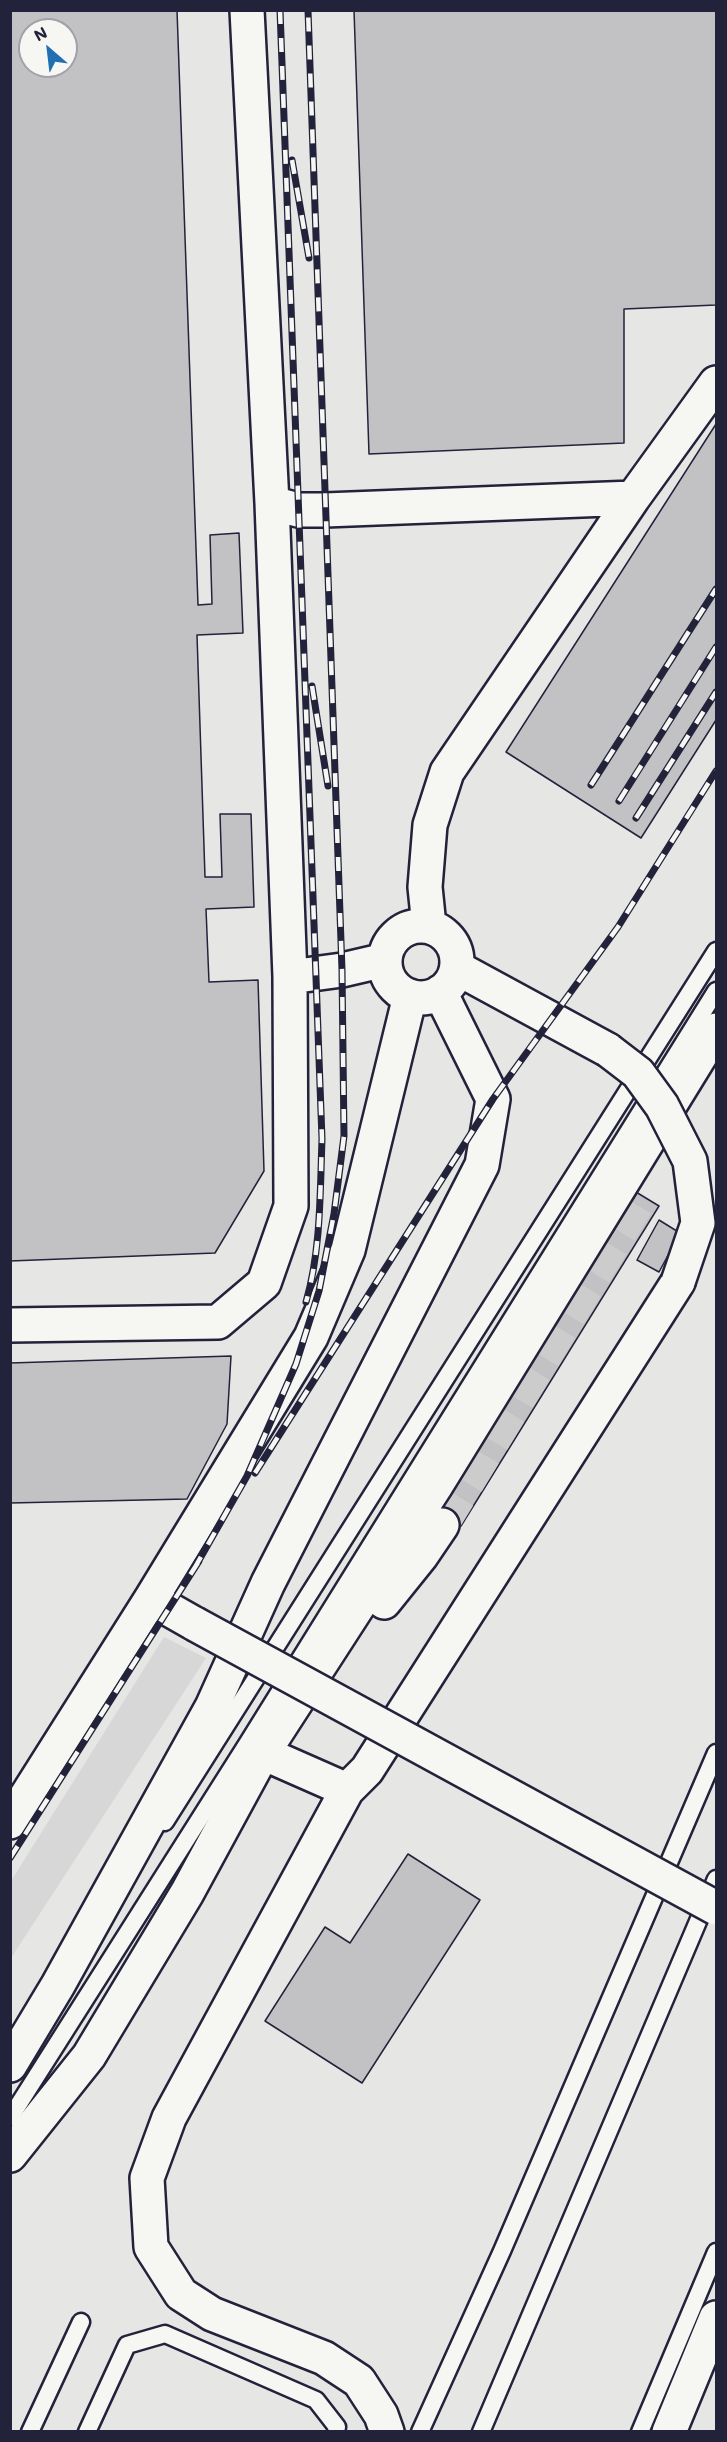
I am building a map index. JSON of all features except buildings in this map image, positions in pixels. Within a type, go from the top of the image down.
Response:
[{"type":"street","points":[[10,1325],[218,1322],[264,1283],[291,1206],[290,977],[272,503],[247,10]]},
{"type":"street","points":[[429,926],[425,887],[430,825],[447,772],[633,498],[717,383]]},
{"type":"street","points":[[272,503],[298,510],[325,510],[633,498]]},
{"type":"street","points":[[10,1822],[152,1599],[296,1364],[315,1327],[348,1250],[436,986],[457,957],[448,937],[429,926],[416,926],[395,937],[388,948],[385,960],[391,982],[399,990],[436,986],[608,1050],[638,1073],[662,1106],[690,1161],[698,1223],[678,1282],[368,1770],[347,1790],[169,2118],[147,2178],[152,2247],[181,2294],[212,2314],[324,2358],[359,2381],[381,2415],[387,2432]]},
{"type":"street","points":[[290,977],[342,970],[385,960]]},
{"type":"street","points":[[10,2066],[58,1985],[212,1707],[268,1583],[482,1165],[494,1099],[436,986]]},
{"type":"street","points":[[10,2154],[89,2056],[187,1893],[263,1753],[442,1477],[717,1030]]},
{"type":"street","points":[[337,1642],[375,1612],[421,1556],[442,1525]]},
{"type":"street","points":[[152,1599],[717,1908]]},
{"type":"street","points":[[263,1753],[347,1790]]},
{"type":"street","points":[[669,2432],[717,2318]]},
{"type":"lane","points":[[10,2066],[717,951]]},
{"type":"lane","points":[[10,2118],[254,1734],[717,991]]},
{"type":"lane","points":[[420,2432],[502,2251],[717,1753]]},
{"type":"lane","points":[[481,2432],[717,1879]]},
{"type":"lane","points":[[640,2432],[717,2252]]},
{"type":"lane","points":[[30,2432],[81,2322]]},
{"type":"lane","points":[[87,2432],[128,2345],[165,2334],[316,2400],[337,2427],[336,2432]]},
{"type":"shaded area","points":[[11,11],[716,11],[716,2431],[11,2431]]},
{"type":"shaded area","points":[[164,1637],[206,1658],[11,1958],[11,1881]]},
{"type":"tunnel","points":[[442,1525],[637,1205]]},
{"type":"railway","points":[[280,10],[322,1139],[317,1242],[306,1302]]},
{"type":"railway","points":[[194,1569],[247,1476],[296,1364],[319,1291],[334,1214],[344,1136],[342,970],[308,10]]},
{"type":"railway","points":[[292,160],[309,258]]},
{"type":"railway","points":[[591,785],[716,589]]},
{"type":"railway","points":[[619,801],[716,647]]},
{"type":"railway","points":[[312,686],[328,786]]},
{"type":"railway","points":[[636,818],[716,692]]},
{"type":"railway","points":[[255,1473],[493,1099],[618,927],[716,771]]},
{"type":"railway","points":[[10,1858],[199,1561]]}]
